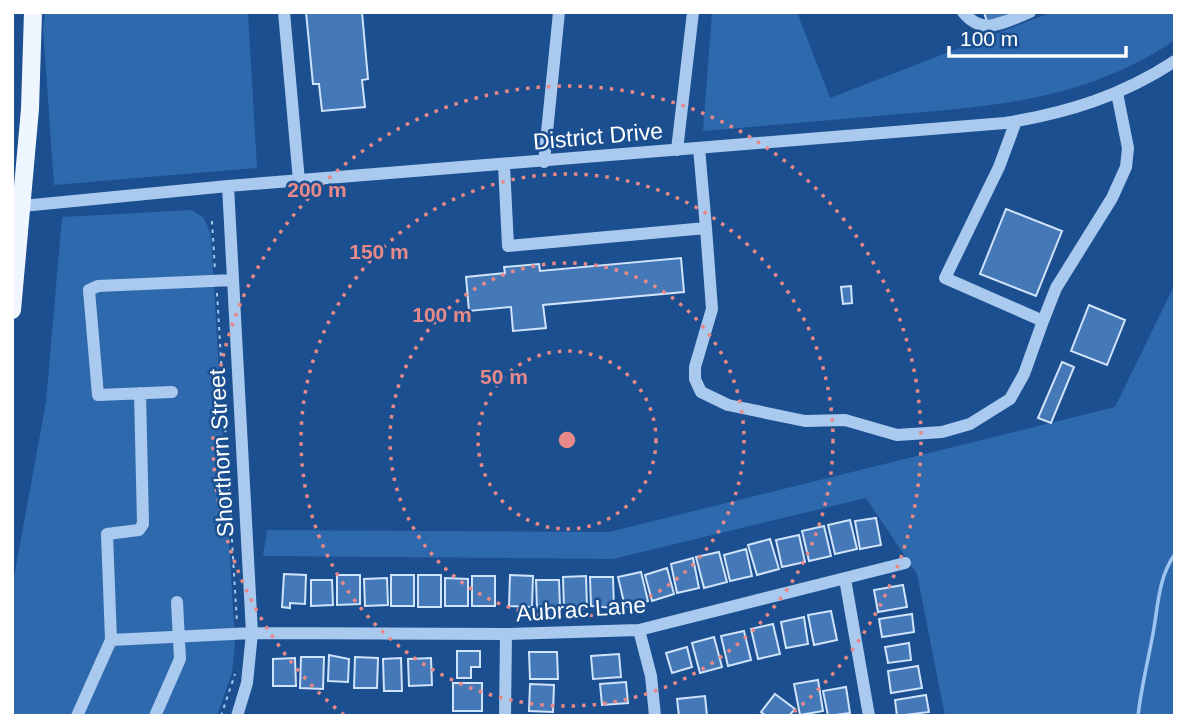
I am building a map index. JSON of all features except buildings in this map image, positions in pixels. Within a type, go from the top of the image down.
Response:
[{"type":"main road","points":[[12,310],[33,12]]},
{"type":"street","points":[[284,12],[299,181]]},
{"type":"street","points":[[544,162],[559,12]]},
{"type":"street","points":[[677,150],[694,12]]},
{"type":"street","points":[[963,12],[979,27],[988,28],[1030,12]]},
{"type":"street","name":"District Drive","points":[[18,207],[228,186],[1016,121],[1075,109],[1117,93],[1175,61]]},
{"type":"street","points":[[699,148],[712,309],[695,367],[695,379],[701,392],[729,405],[805,421],[845,420],[897,435],[942,432],[970,424],[1010,400],[1024,374],[1056,288],[1112,198],[1126,167],[1128,148],[1117,93]]},
{"type":"street","points":[[1016,121],[999,167],[945,278],[1043,321]]},
{"type":"street","points":[[504,164],[508,246],[706,228]]},
{"type":"street","name":"Shorthorn Street","points":[[228,186],[252,633],[247,683],[237,716]]},
{"type":"street","points":[[172,392],[99,395],[89,290],[98,286],[233,279]]},
{"type":"street","points":[[77,716],[111,640],[107,534],[139,530],[143,524],[140,394]]},
{"type":"street","name":"Aubrac Lane","points":[[111,640],[252,633],[506,634],[639,630],[905,563]]},
{"type":"street","points":[[845,579],[869,716]]},
{"type":"street","points":[[155,716],[180,659],[177,602]]},
{"type":"street","points":[[639,630],[651,676],[655,716]]},
{"type":"street","points":[[505,716],[506,634]]},
{"type":"path","points":[[212,221],[238,634]]},
{"type":"path","points":[[221,716],[231,690],[236,664]]},
{"type":"shaded area","points":[[45,12],[248,12],[257,168],[54,185],[43,29]]},
{"type":"shaded area","points":[[712,12],[797,12],[830,98],[1052,12],[1175,12],[1175,40],[1107,76],[1073,88],[1002,104],[703,131]]},
{"type":"shaded area","points":[[192,210],[204,218],[211,235],[235,643],[232,673],[217,716],[12,716],[12,588],[46,402],[62,217]]},
{"type":"shaded area","points":[[1175,284],[1175,716],[945,716],[917,574],[866,498],[613,559],[263,556],[267,530],[609,532],[1115,407]]},
{"type":"waterway","points":[[1138,716],[1161,584],[1175,554]]}]
